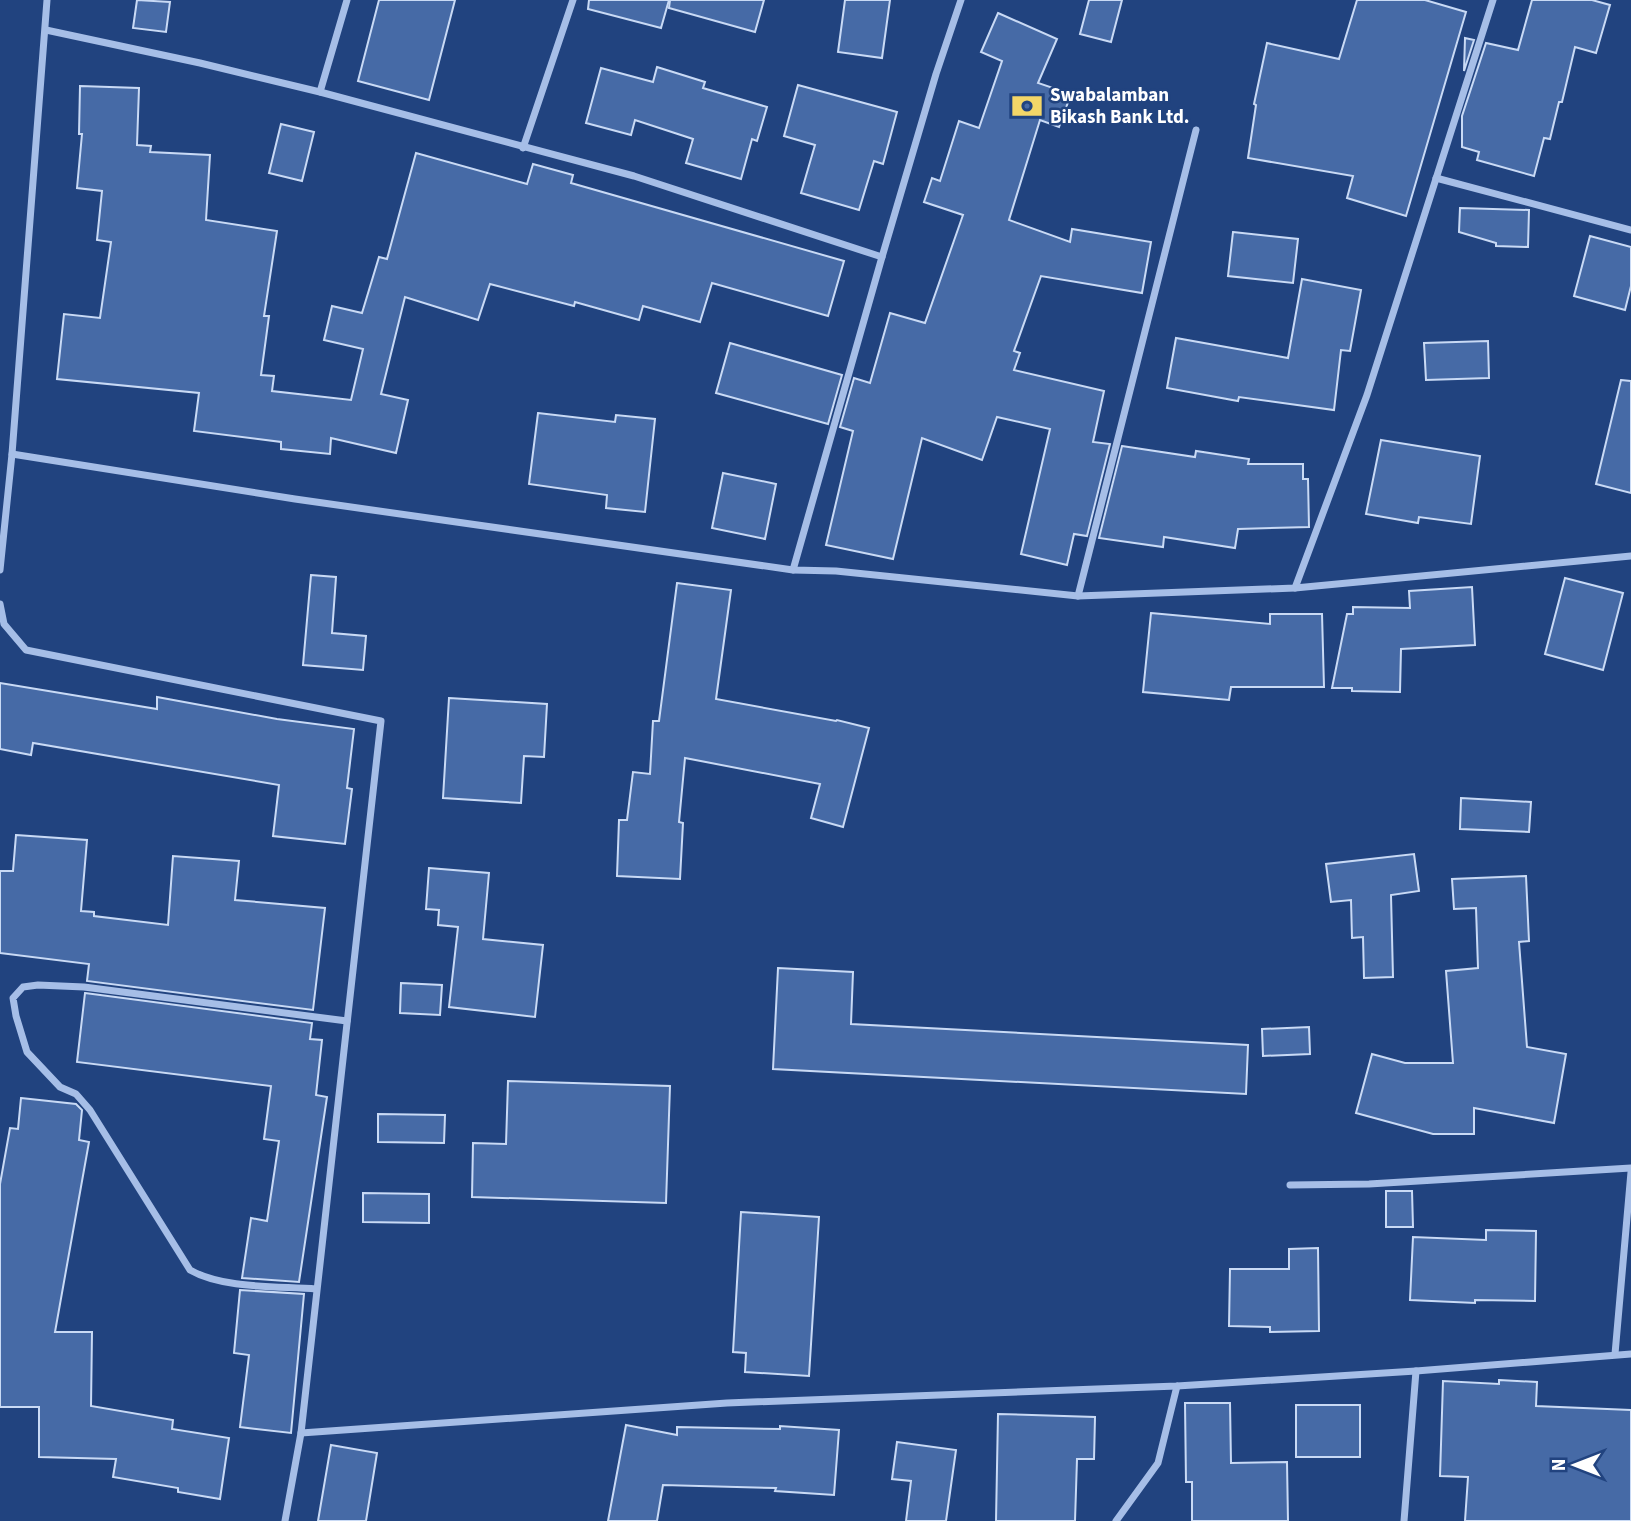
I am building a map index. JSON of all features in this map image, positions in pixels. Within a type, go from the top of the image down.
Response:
[{"type":"street","points":[[0,570],[12,454],[47,0]]},
{"type":"street","points":[[320,92],[347,0]]},
{"type":"street","points":[[523,148],[573,0]]},
{"type":"street","points":[[793,570],[882,257],[936,74],[961,0]]},
{"type":"street","points":[[1295,589],[1367,395],[1493,0]]},
{"type":"street","points":[[46,30],[320,92],[634,176],[882,257]]},
{"type":"street","points":[[1078,596],[1196,130]]},
{"type":"street","points":[[1436,178],[1631,230]]},
{"type":"street","points":[[12,454],[295,499],[793,570],[836,571],[1078,596],[1295,589],[1631,556]]},
{"type":"street","points":[[0,604],[4,624],[26,650],[381,721],[301,1433],[285,1521]]},
{"type":"street","points":[[316,1289],[227,1282],[204,1278],[190,1270],[90,1110],[76,1094],[60,1087],[27,1052],[13,998],[23,987],[84,987],[347,1021]]},
{"type":"street","points":[[1290,1185],[1368,1184],[1631,1170],[1615,1354]]},
{"type":"street","points":[[301,1433],[727,1403],[1177,1386],[1631,1354]]},
{"type":"street","points":[[1404,1521],[1416,1371]]},
{"type":"street","points":[[1116,1521],[1158,1463],[1177,1386]]},
{"type":"building","points":[[137,0],[170,2],[166,32],[133,28]]},
{"type":"building","points":[[379,0],[455,0],[429,100],[358,81]]},
{"type":"building","points":[[589,0],[669,0],[661,28],[588,9]]},
{"type":"building","points":[[670,0],[764,0],[755,32],[669,8]]},
{"type":"building","points":[[845,0],[890,0],[882,58],[838,52]]},
{"type":"building","points":[[1089,0],[1122,0],[1111,42],[1080,34]]},
{"type":"building","points":[[1357,0],[1425,0],[1466,12],[1406,216],[1347,198],[1353,176],[1248,158],[1254,104],[1267,43],[1339,59]]},
{"type":"building","points":[[1532,0],[1592,0],[1610,5],[1596,53],[1575,47],[1562,102],[1559,102],[1550,139],[1544,138],[1534,176],[1477,160],[1479,152],[1462,147],[1462,116],[1486,43],[1518,50]]},
{"type":"building","points":[[998,13],[1057,39],[1038,83],[1071,94],[1059,127],[1040,120],[1009,220],[1070,242],[1072,229],[1151,242],[1142,293],[1041,276],[1014,351],[1020,353],[1014,370],[1104,391],[1093,442],[1110,444],[1087,536],[1074,534],[1067,565],[1021,554],[1050,429],[997,417],[982,460],[922,438],[893,559],[826,545],[853,431],[840,427],[854,378],[870,383],[890,313],[925,323],[963,215],[924,202],[932,178],[940,181],[959,121],[979,128],[1002,61],[981,52]]},
{"type":"building","points":[[1465,38],[1474,40],[1464,71]]},
{"type":"building","points":[[657,67],[705,82],[703,88],[767,107],[757,141],[752,139],[741,179],[686,163],[693,139],[635,120],[631,135],[586,123],[601,68],[653,82]]},
{"type":"building","points":[[798,85],[897,112],[883,164],[874,161],[859,210],[801,193],[815,145],[784,136]]},
{"type":"building","points":[[80,86],[139,88],[137,145],[151,146],[150,152],[210,155],[206,220],[277,231],[264,316],[269,316],[261,375],[274,376],[272,391],[351,400],[363,349],[324,340],[332,306],[362,313],[379,257],[387,259],[416,153],[527,184],[533,164],[573,175],[571,183],[844,261],[828,316],[712,283],[700,322],[643,306],[639,320],[575,302],[574,306],[490,284],[478,320],[405,297],[381,394],[408,400],[396,453],[331,438],[330,454],[281,449],[281,442],[194,431],[199,393],[57,379],[64,314],[100,318],[111,242],[97,240],[102,191],[77,188],[82,134],[79,134]]},
{"type":"building","points":[[281,124],[314,132],[302,181],[269,173]]},
{"type":"building","points":[[1460,208],[1529,210],[1528,247],[1496,246],[1496,243],[1459,232]]},
{"type":"building","points":[[1233,232],[1298,239],[1293,283],[1228,276]]},
{"type":"building","points":[[1590,236],[1631,247],[1631,286],[1625,310],[1574,296]]},
{"type":"building","points":[[1302,279],[1361,290],[1350,351],[1341,350],[1334,410],[1239,397],[1238,401],[1167,388],[1176,338],[1288,358]]},
{"type":"building","points":[[1488,341],[1489,378],[1426,380],[1424,343]]},
{"type":"building","points":[[730,343],[842,375],[828,424],[716,393]]},
{"type":"building","points":[[1621,380],[1631,381],[1631,493],[1596,484]]},
{"type":"building","points":[[538,413],[615,422],[616,415],[655,419],[645,512],[606,508],[607,495],[529,484]]},
{"type":"building","points":[[1381,440],[1480,456],[1471,524],[1419,517],[1418,523],[1366,514]]},
{"type":"building","points":[[1122,446],[1195,457],[1196,451],[1249,459],[1248,464],[1303,464],[1303,479],[1308,479],[1309,527],[1238,529],[1235,548],[1164,537],[1163,547],[1099,538]]},
{"type":"building","points":[[723,473],[776,484],[765,539],[712,528]]},
{"type":"building","points":[[311,575],[336,577],[332,633],[366,636],[363,670],[303,665]]},
{"type":"building","points":[[1565,578],[1623,593],[1603,670],[1545,654]]},
{"type":"building","points":[[677,583],[731,590],[716,699],[869,728],[843,827],[811,818],[820,784],[685,758],[679,822],[683,823],[680,879],[617,876],[619,820],[627,820],[633,772],[650,774],[653,721],[659,721]]},
{"type":"building","points":[[1472,587],[1475,645],[1401,649],[1400,692],[1332,688],[1347,614],[1353,614],[1353,607],[1410,608],[1409,591]]},
{"type":"building","points":[[1151,613],[1270,624],[1270,614],[1322,614],[1324,687],[1231,687],[1229,700],[1143,692]]},
{"type":"building","points":[[0,683],[157,709],[157,697],[277,719],[354,729],[347,788],[352,789],[345,844],[273,836],[279,785],[33,743],[31,755],[0,749]]},
{"type":"building","points":[[449,698],[547,704],[544,757],[524,756],[521,803],[443,798]]},
{"type":"building","points":[[1461,798],[1531,802],[1529,832],[1460,829]]},
{"type":"building","points":[[16,835],[87,840],[81,911],[94,912],[94,916],[168,925],[173,856],[239,861],[235,900],[325,908],[313,1010],[87,981],[89,964],[0,953],[0,871],[13,871]]},
{"type":"building","points":[[1414,854],[1419,891],[1391,895],[1393,977],[1364,978],[1363,937],[1352,938],[1351,900],[1331,902],[1326,864]]},
{"type":"building","points":[[429,868],[489,873],[483,939],[543,945],[535,1017],[449,1007],[458,927],[438,925],[439,910],[426,909]]},
{"type":"building","points":[[1526,876],[1529,941],[1519,942],[1527,1047],[1566,1054],[1554,1123],[1474,1108],[1474,1134],[1433,1134],[1356,1113],[1372,1054],[1405,1063],[1453,1063],[1446,971],[1478,968],[1476,908],[1454,909],[1452,879]]},
{"type":"building","points":[[778,968],[853,972],[851,1024],[1248,1045],[1246,1094],[773,1069]]},
{"type":"building","points":[[401,983],[442,985],[440,1015],[400,1013]]},
{"type":"building","points":[[85,993],[312,1023],[310,1039],[322,1040],[316,1095],[327,1097],[299,1282],[242,1278],[251,1218],[267,1221],[279,1141],[264,1139],[271,1086],[77,1062]]},
{"type":"building","points":[[1309,1027],[1310,1054],[1263,1056],[1262,1029]]},
{"type":"building","points":[[508,1081],[670,1086],[666,1203],[472,1197],[473,1143],[506,1144]]},
{"type":"building","points":[[21,1098],[76,1104],[82,1110],[79,1140],[89,1142],[55,1332],[92,1332],[91,1406],[173,1420],[172,1429],[229,1438],[220,1499],[178,1492],[178,1488],[113,1477],[116,1459],[39,1457],[39,1407],[0,1407],[0,1184],[10,1128],[18,1129]]},
{"type":"building","points":[[378,1114],[445,1115],[444,1143],[378,1142]]},
{"type":"building","points":[[1386,1191],[1412,1191],[1413,1227],[1386,1227]]},
{"type":"building","points":[[363,1193],[429,1194],[429,1223],[363,1222]]},
{"type":"building","points":[[741,1212],[819,1217],[809,1376],[745,1372],[746,1353],[733,1352]]},
{"type":"building","points":[[1486,1230],[1536,1231],[1535,1301],[1475,1300],[1475,1303],[1410,1300],[1413,1237],[1486,1240]]},
{"type":"building","points":[[1318,1248],[1319,1331],[1270,1332],[1270,1327],[1229,1326],[1230,1269],[1289,1269],[1289,1249]]},
{"type":"building","points":[[240,1290],[304,1294],[291,1433],[240,1427],[249,1355],[234,1353]]},
{"type":"building","points":[[1499,1380],[1537,1382],[1536,1406],[1631,1410],[1631,1521],[1465,1521],[1468,1477],[1440,1476],[1443,1381],[1499,1384]]},
{"type":"building","points":[[1185,1403],[1230,1403],[1231,1463],[1287,1462],[1288,1521],[1192,1521],[1192,1482],[1186,1482]]},
{"type":"building","points":[[1296,1405],[1360,1405],[1360,1457],[1296,1457]]},
{"type":"building","points":[[998,1414],[1095,1417],[1094,1459],[1077,1459],[1075,1521],[996,1521]]},
{"type":"building","points":[[626,1425],[677,1435],[677,1427],[780,1429],[780,1426],[839,1430],[834,1495],[775,1491],[776,1488],[663,1485],[657,1521],[608,1521]]},
{"type":"building","points":[[897,1442],[956,1450],[946,1521],[906,1521],[911,1481],[892,1479]]},
{"type":"building","points":[[331,1445],[377,1453],[366,1521],[318,1521]]},
{"type":"place","name":"Swabalamban Bikash Bank Ltd.","points":[[1027,106]]}]
